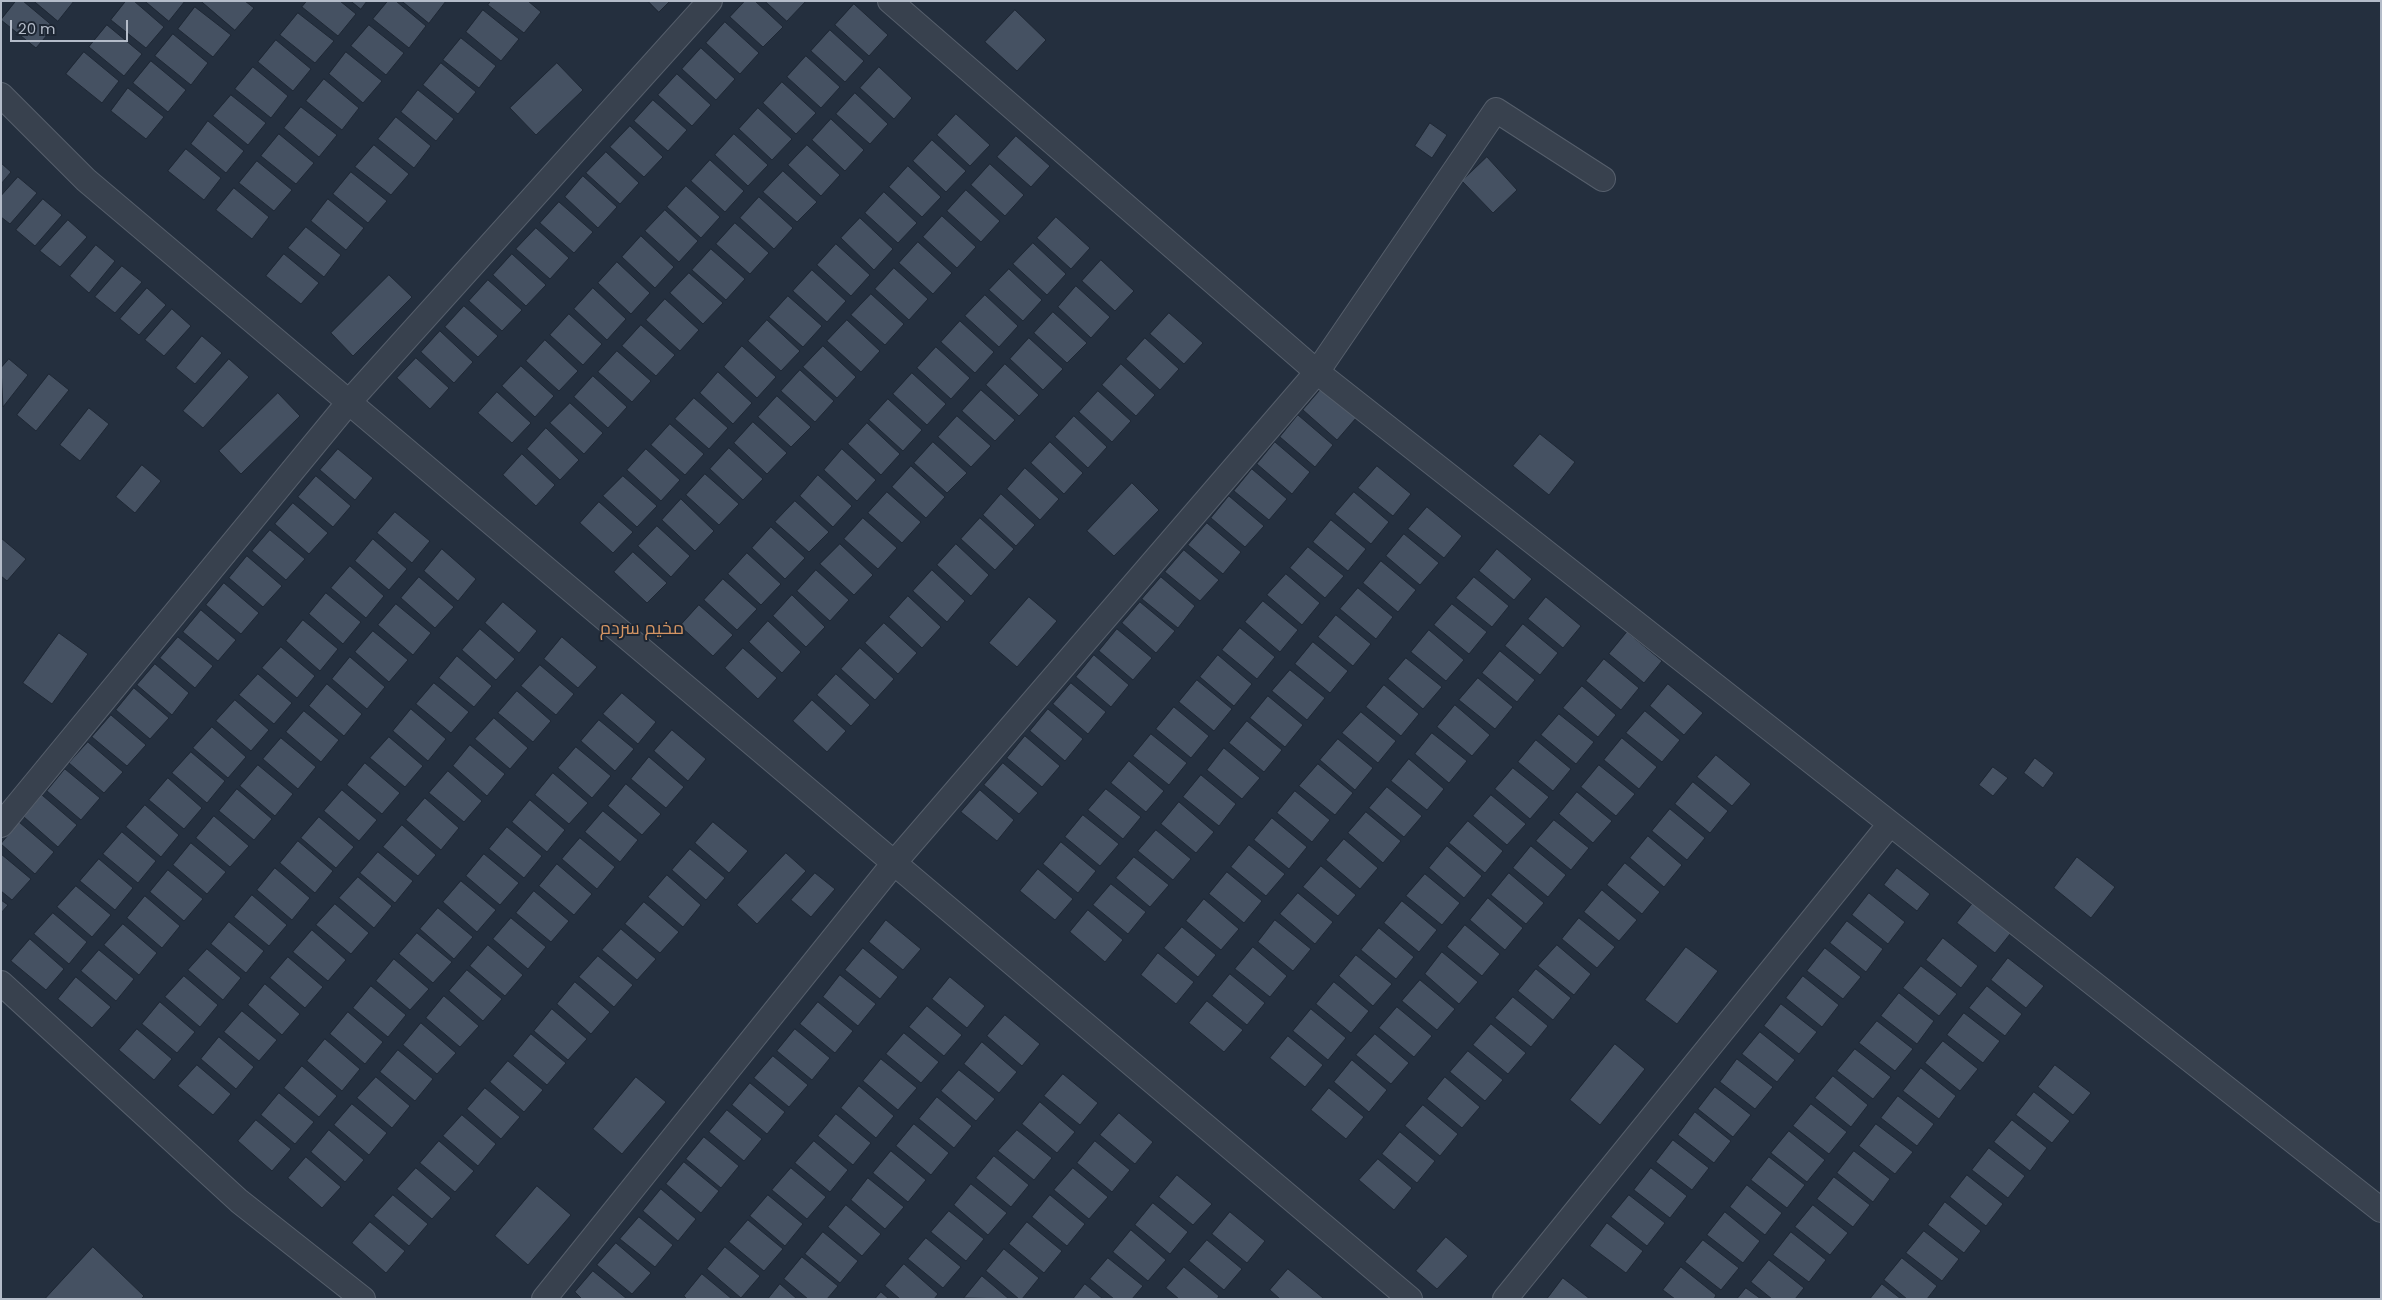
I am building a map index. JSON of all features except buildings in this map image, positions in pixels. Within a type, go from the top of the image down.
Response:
[{"type":"lane","points":[[1,825],[349,402],[710,1]]},
{"type":"lane","points":[[890,1],[1318,372],[2381,1210]]},
{"type":"lane","points":[[1,95],[86,180],[1410,1299]]},
{"type":"lane","points":[[544,1299],[894,863],[1318,372],[1496,110],[1603,179]]},
{"type":"lane","points":[[1505,1299],[1890,824]]},
{"type":"lane","points":[[1,983],[239,1201],[363,1299]]},
{"type":"district","name":"مخيم سردم","points":[[642,629]]}]
